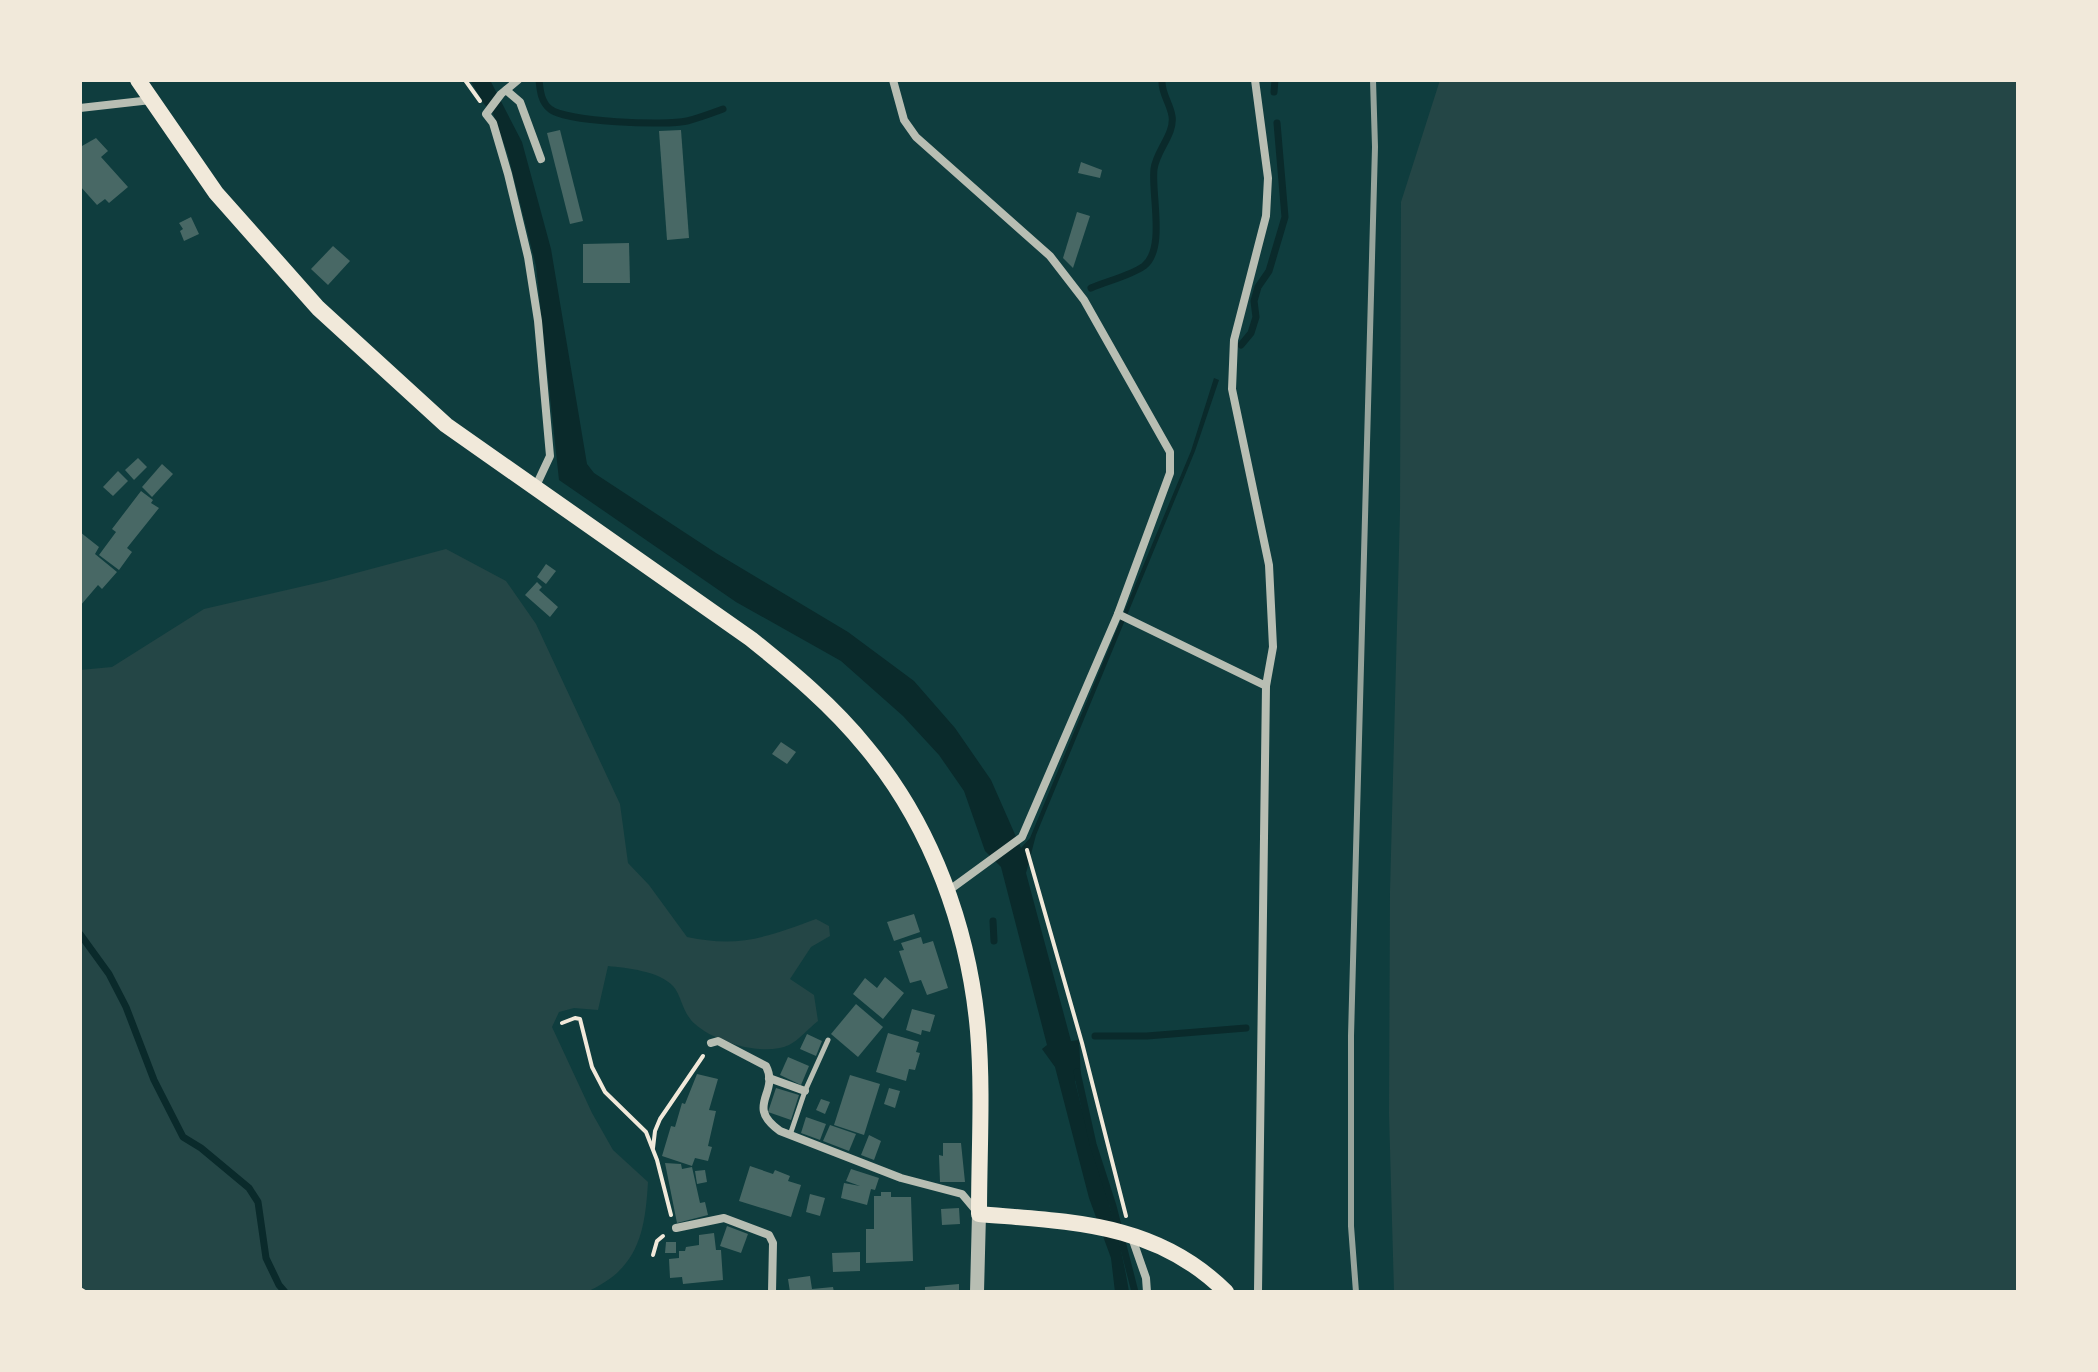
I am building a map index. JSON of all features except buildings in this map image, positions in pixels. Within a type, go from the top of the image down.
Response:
[{"type":"main road","points":[[138,80],[216,193],[318,308],[446,425],[751,639],[841,719],[886,772],[921,831],[947,891],[968,966],[978,1033],[979,1214],[1087,1224],[1127,1233],[1177,1253],[1204,1271],[1226,1292]]},
{"type":"street","points":[[518,80],[487,113],[493,123],[508,174],[528,257],[538,321],[550,456],[535,489]]},
{"type":"street","points":[[893,80],[904,120],[916,137],[1050,256],[1084,300],[1170,452],[1170,473],[1118,614],[1021,838],[947,891]]},
{"type":"street","points":[[1255,80],[1268,178],[1266,216],[1234,340],[1232,389],[1269,565],[1273,647],[1266,686],[1258,1292]]},
{"type":"street","points":[[504,92],[520,102],[541,159]]},
{"type":"street","points":[[80,108],[152,99]]},
{"type":"street","points":[[1118,614],[1266,686]]},
{"type":"street","points":[[711,1043],[718,1041],[766,1066],[769,1078],[762,1111],[766,1121],[790,1135],[901,1178],[962,1194],[979,1214],[977,1292]]},
{"type":"street","points":[[769,1078],[805,1091]]},
{"type":"street","points":[[676,1228],[724,1218],[769,1235],[773,1243],[772,1292]]},
{"type":"street","points":[[1127,1233],[1146,1278],[1147,1292]]},
{"type":"lane","points":[[790,1135],[805,1091],[828,1040]]},
{"type":"path","points":[[465,80],[487,113]]},
{"type":"path","points":[[1021,838],[1082,1043],[1127,1233]]},
{"type":"path","points":[[562,1023],[580,1019],[592,1067],[605,1092],[646,1132],[676,1228],[657,1241],[653,1255]]},
{"type":"path","points":[[653,1150],[660,1119],[711,1043]]},
{"type":"shaded area","points":[[470,80],[490,80],[522,142],[551,249],[587,464],[594,473],[716,553],[848,632],[914,681],[955,728],[991,780],[1021,848],[1030,838],[1191,451],[1214,378],[1219,380],[1195,451],[1036,835],[1026,873],[1071,1041],[1079,1040],[1081,1078],[1075,1081],[1118,1239],[1129,1292],[1115,1292],[1111,1258],[1089,1198],[1055,1067],[1042,1049],[1047,1045],[1001,867],[985,851],[964,791],[939,755],[903,716],[841,661],[736,602],[559,480],[536,266],[508,155],[493,113]]},
{"type":"shaded area","points":[[1440,80],[2018,80],[2018,1292],[1394,1292],[1389,1113],[1390,892],[1400,511],[1401,202]]},
{"type":"shaded area","points":[[446,549],[506,581],[536,624],[620,804],[628,863],[649,885],[687,937],[722,941],[753,939],[816,919],[829,926],[830,936],[811,947],[790,979],[814,995],[818,1021],[789,1045],[766,1049],[740,1046],[714,1037],[695,1024],[687,1015],[676,990],[667,981],[642,971],[608,966],[598,1010],[574,1008],[559,1012],[552,1027],[592,1113],[613,1150],[648,1182],[641,1233],[628,1261],[617,1273],[586,1292],[80,1292],[80,670],[112,667],[204,609]]},
{"type":"waterway","points":[[539,80],[547,106],[575,117],[617,122],[676,122],[723,109]]},
{"type":"waterway","points":[[1091,288],[1125,276],[1144,266],[1151,258],[1156,234],[1154,169],[1172,123],[1162,80]]},
{"type":"waterway","points":[[1274,92],[1275,80]]},
{"type":"waterway","points":[[1241,345],[1251,333],[1256,317],[1254,301],[1258,287],[1269,271],[1285,217],[1277,123]]},
{"type":"waterway","points":[[993,921],[994,941]]},
{"type":"waterway","points":[[80,934],[109,974],[126,1007],[154,1080],[183,1137],[249,1188],[258,1202],[266,1258],[285,1292]]},
{"type":"waterway","points":[[1095,1036],[1147,1036],[1246,1028]]},
{"type":"waterway","points":[[1077,1072],[1093,1144],[1135,1292]]},
{"type":"railway","points":[[1356,1292],[1351,1226],[1351,1036],[1375,147],[1373,80]]}]
